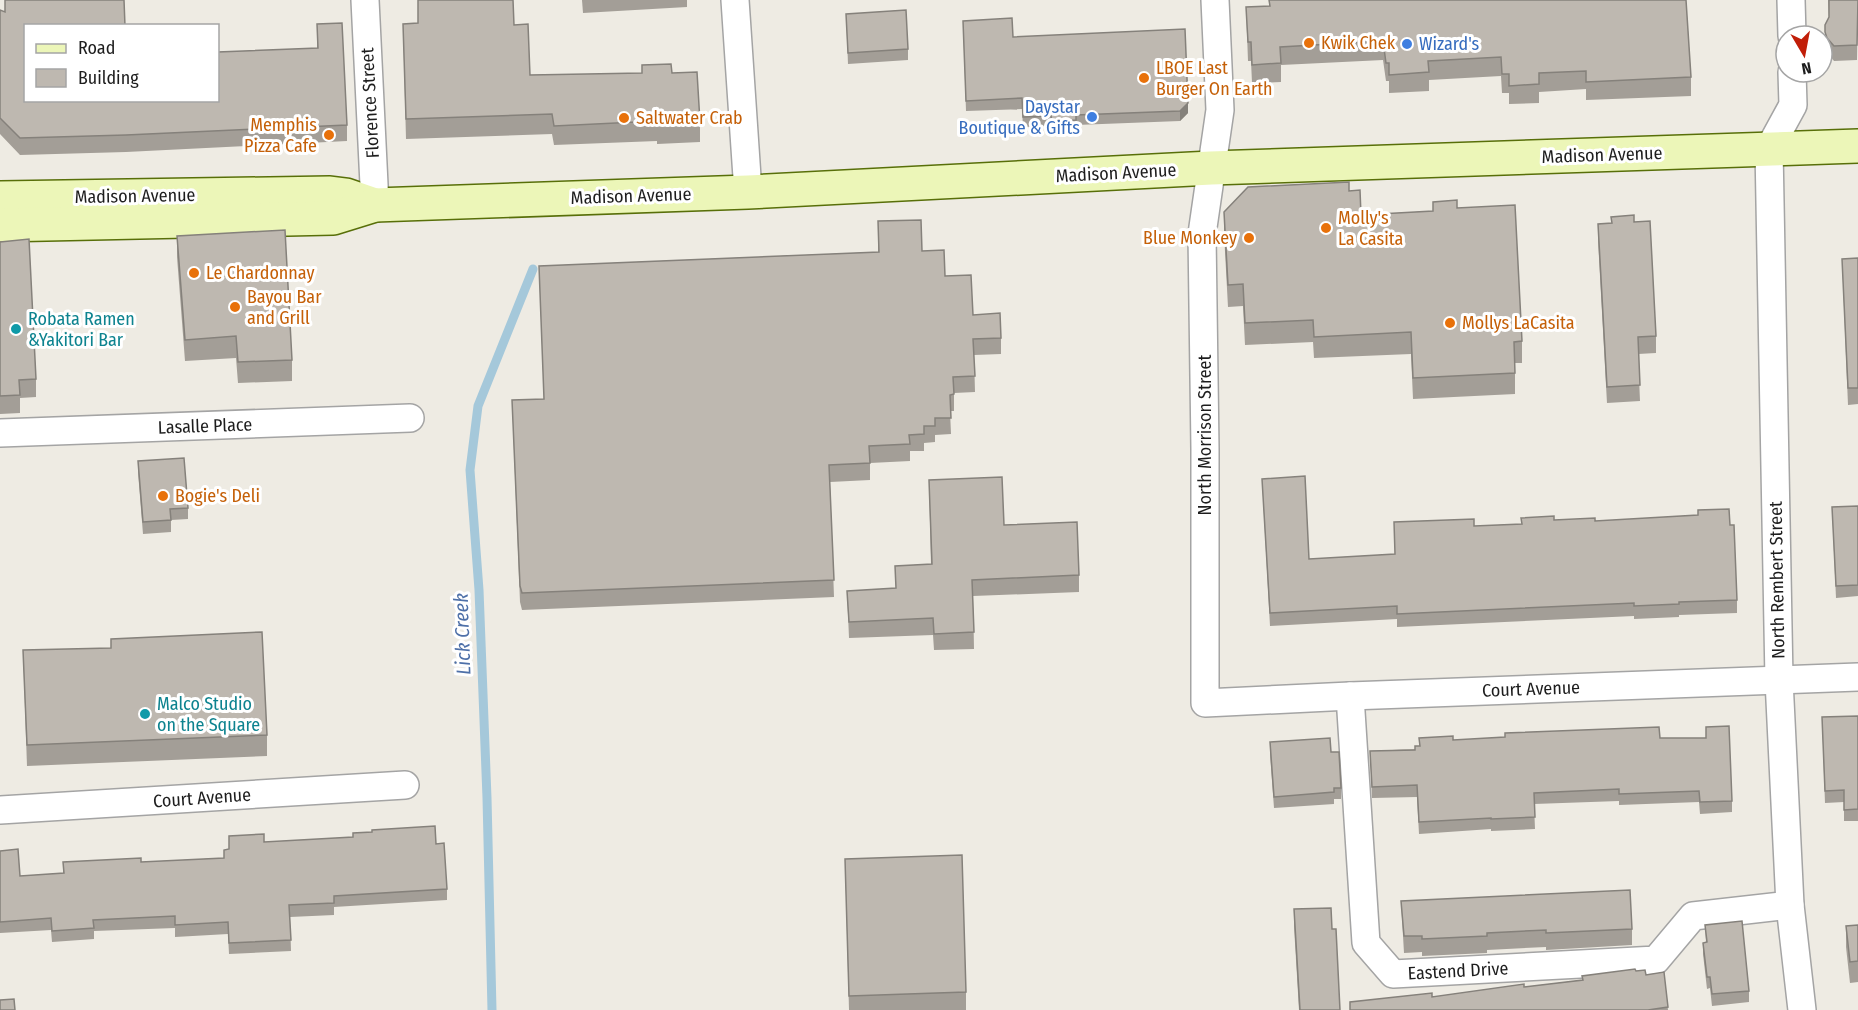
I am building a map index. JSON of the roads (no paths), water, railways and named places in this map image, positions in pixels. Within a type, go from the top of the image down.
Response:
[{"type":"street","name":"Florence Street","points":[[365,0],[375,205]]},
{"type":"street","points":[[735,0],[748,192]]},
{"type":"street","name":"North Morrison Street","points":[[1205,704],[1202,234],[1220,110],[1215,0]]},
{"type":"street","points":[[1791,0],[1792,24]]},
{"type":"street","points":[[1769,149],[1793,105],[1792,84]]},
{"type":"street","name":"Madison Avenue","points":[[0,225],[333,218],[375,205],[748,192],[1211,168],[1858,146]]},
{"type":"street","name":"North Rembert Street","points":[[1769,149],[1779,680],[1790,905],[1802,1010]]},
{"type":"street","name":"Madison Avenue","points":[[0,198],[330,193],[346,195],[375,205]]},
{"type":"street","name":"Lasalle Place","points":[[0,433],[410,418]]},
{"type":"street","name":"Court Avenue","points":[[1205,704],[1350,696],[1858,677]]},
{"type":"street","name":"Eastend Drive","points":[[1350,696],[1366,943],[1393,974],[1656,960],[1693,916],[1790,905]]},
{"type":"street","name":"Court Avenue","points":[[0,810],[405,785]]},
{"type":"waterway","name":"Lick Creek","points":[[492,1010],[479,590],[470,470],[478,406],[533,269]]},
{"type":"place","name":"Kwik Chek","points":[[1309,43]]},
{"type":"place","name":"Wizard's","points":[[1407,44]]},
{"type":"place","name":"LBOE Last Burger On Earth","points":[[1144,78]]},
{"type":"place","name":"Daystar Boutique & Gifts","points":[[1092,117]]},
{"type":"place","name":"Saltwater Crab","points":[[624,118]]},
{"type":"place","name":"Memphis Pizza Cafe","points":[[329,135]]},
{"type":"place","name":"Molly's La Casita","points":[[1326,228]]},
{"type":"place","name":"Blue Monkey","points":[[1249,238]]},
{"type":"place","name":"Le Chardonnay","points":[[194,273]]},
{"type":"place","name":"Bayou Bar and Grill","points":[[235,307]]},
{"type":"place","name":"Mollys LaCasita","points":[[1450,323]]},
{"type":"place","name":"Robata Ramen &Yakitori Bar","points":[[16,329]]},
{"type":"place","name":"Bogie's Deli","points":[[163,496]]},
{"type":"place","name":"Malco Studio on the Square","points":[[145,714]]}]
